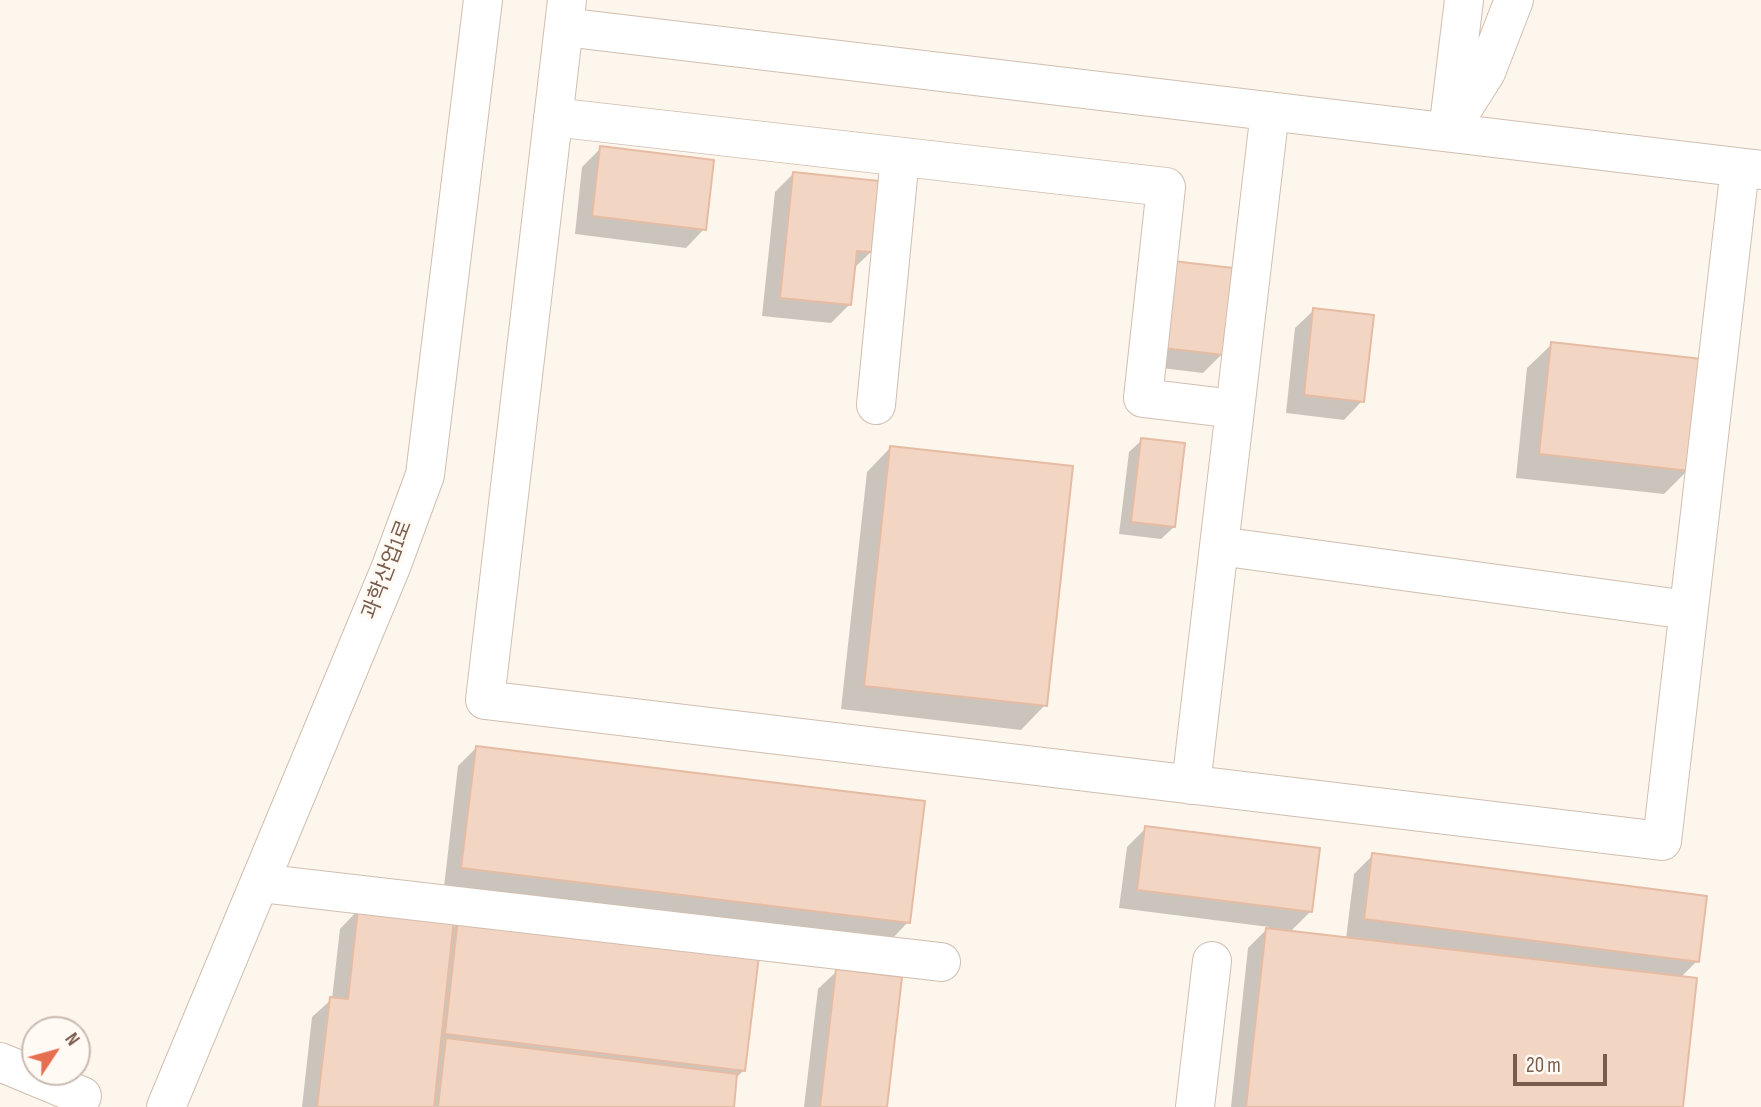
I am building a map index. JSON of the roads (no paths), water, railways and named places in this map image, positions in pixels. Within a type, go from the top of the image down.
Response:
[{"type":"street","name":"과학산업1로","points":[[166,1107],[391,567],[425,475],[483,0]]},
{"type":"street","points":[[1448,132],[1464,0]]},
{"type":"street","points":[[1448,132],[1486,72],[1514,0]]},
{"type":"street","points":[[565,14],[1270,111],[1448,132],[1750,169],[1688,610],[1662,841],[485,700],[565,14]]},
{"type":"street","points":[[1191,785],[1270,111]]},
{"type":"street","points":[[553,117],[1166,187],[1143,398],[1235,409]]},
{"type":"street","points":[[876,405],[900,157]]},
{"type":"street","points":[[1219,546],[1688,610]]},
{"type":"street","points":[[260,883],[941,962]]},
{"type":"street","points":[[1195,1107],[1212,961]]},
{"type":"street","points":[[0,1062],[82,1097]]}]
